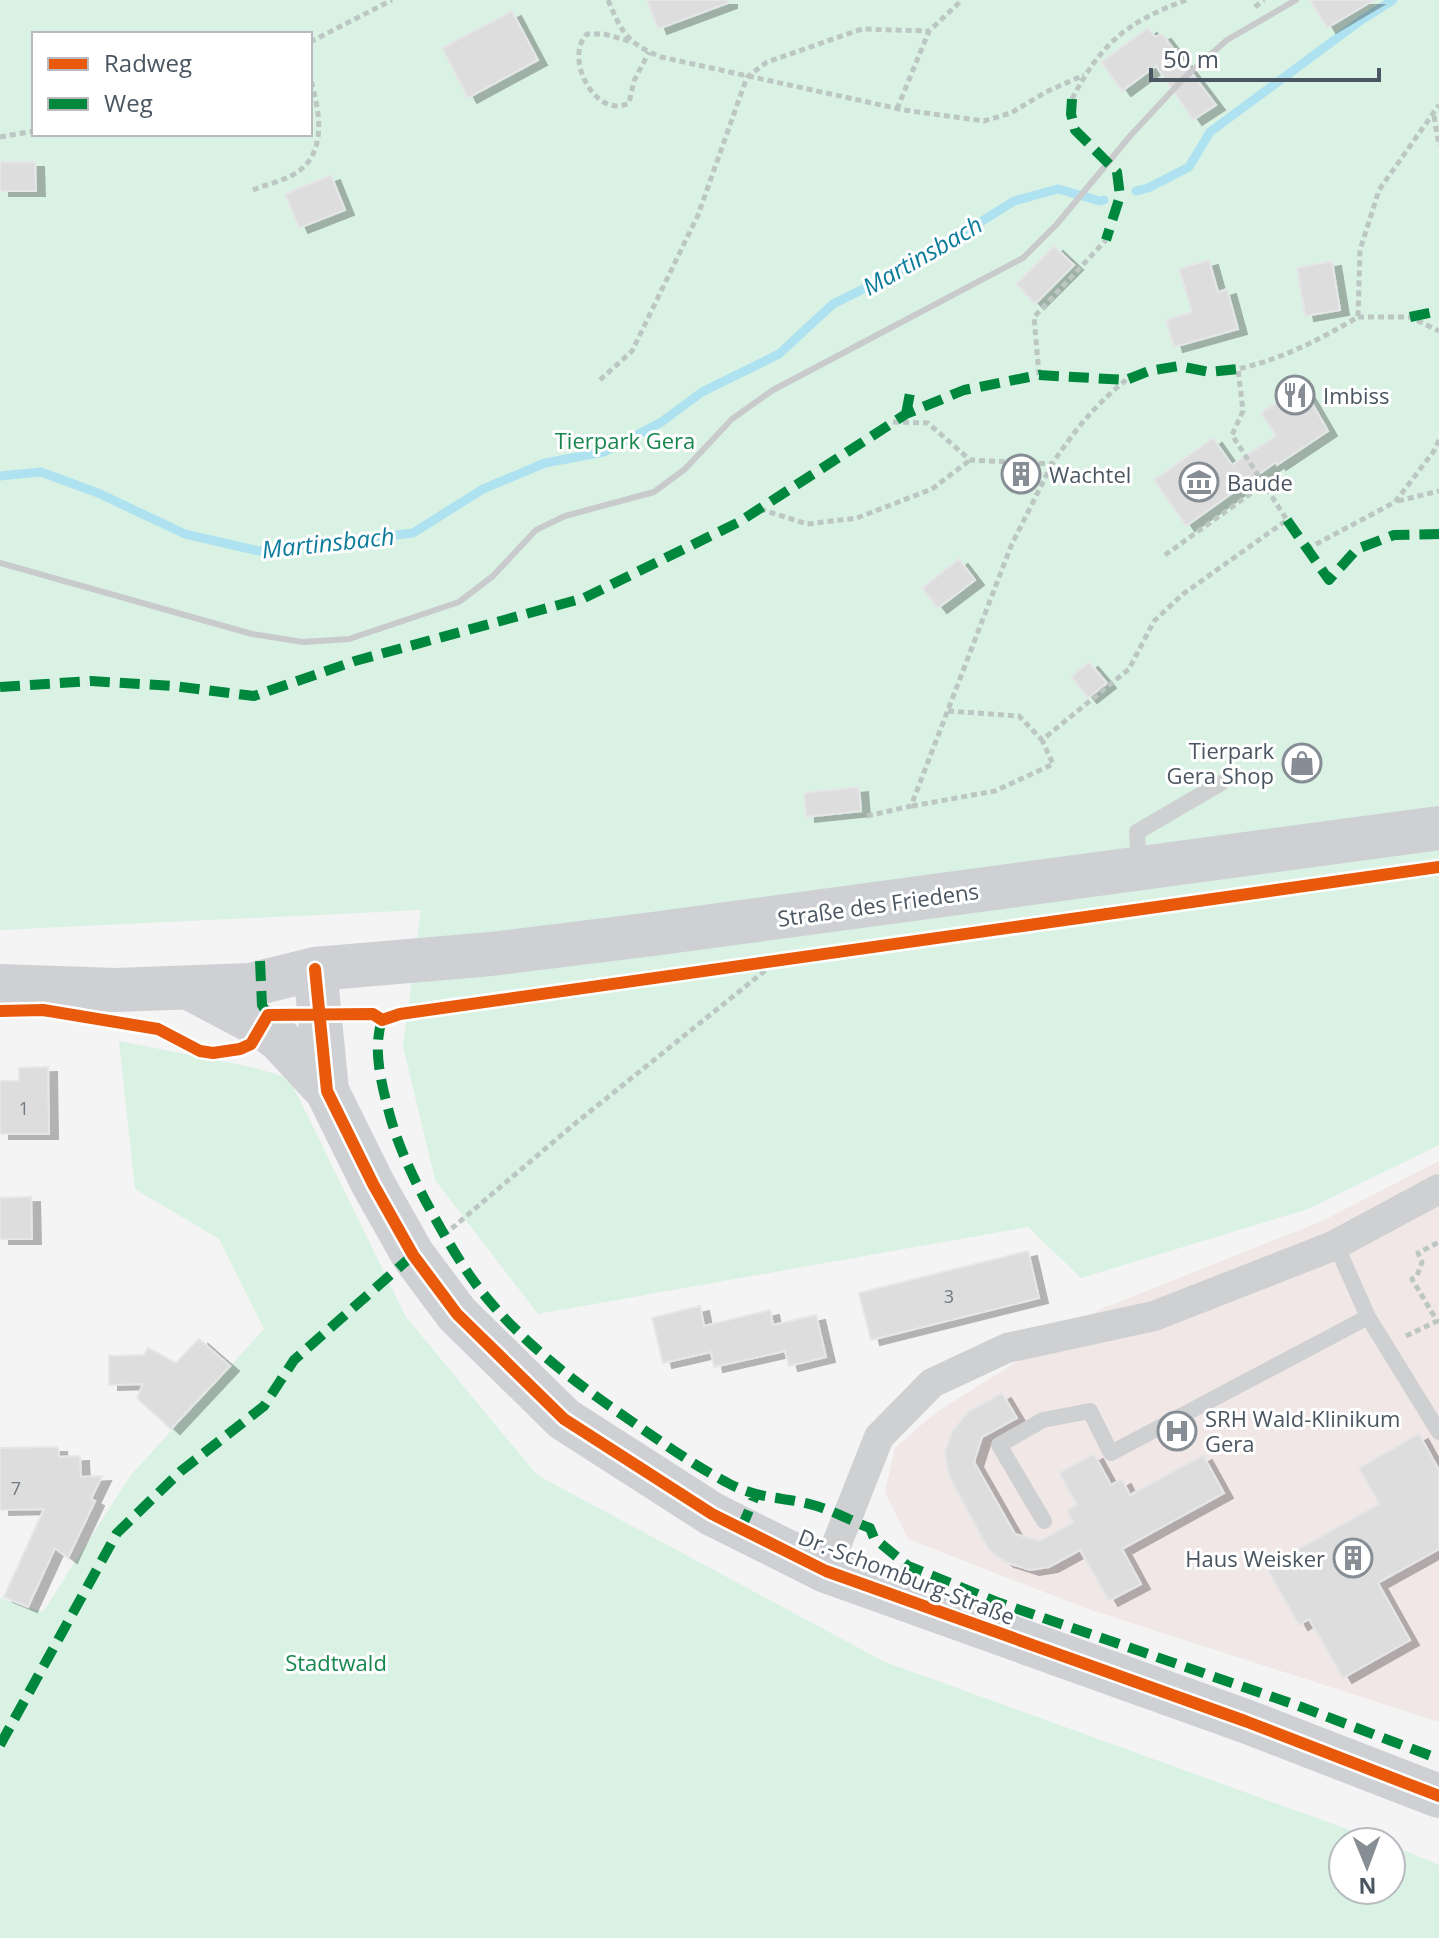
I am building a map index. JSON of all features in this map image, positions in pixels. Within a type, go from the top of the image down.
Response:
[{"type":"main road","name":"Straße des Friedens","points":[[15,986],[192,990],[250,985],[315,969],[491,954],[1439,828]]},
{"type":"main road","name":"Straße des Friedens","points":[[15,986],[117,965],[247,960],[315,969]]},
{"type":"main road","name":"Dr.-Schomburg-Straße","points":[[315,969],[327,1091],[373,1184],[413,1255],[457,1314],[564,1419],[712,1514],[826,1571],[1245,1721],[1439,1796]]},
{"type":"main road","points":[[192,990],[261,1026],[280,1040],[327,1091]]},
{"type":"street","name":"Dr.-Schomburg-Straße","points":[[826,1571],[879,1437],[932,1383],[1007,1348],[1154,1316],[1333,1246],[1439,1189]]},
{"type":"lane","points":[[1139,869],[1137,832],[1221,783]]},
{"type":"lane","points":[[1333,1246],[1341,1256],[1368,1317],[1439,1432]]},
{"type":"lane","points":[[1044,1521],[999,1445],[1043,1420],[1090,1411],[1111,1453],[1368,1317]]},
{"type":"path","points":[[312,41],[392,0]]},
{"type":"path","points":[[608,0],[619,27],[630,41]]},
{"type":"path","points":[[897,109],[929,31],[962,0]]},
{"type":"path","points":[[1072,99],[1093,60],[1113,39],[1131,26],[1186,0]]},
{"type":"path","points":[[1255,7],[1264,0]]},
{"type":"path","points":[[600,380],[632,351],[698,215],[747,77],[767,62],[862,29],[929,31]]},
{"type":"path","points":[[649,52],[634,81],[629,103],[621,107],[604,104],[595,96],[581,73],[577,53],[579,42],[587,34],[604,34],[630,41],[649,52],[747,77],[897,109],[984,121],[1011,113],[1046,92],[1084,75]]},
{"type":"path","points":[[253,190],[299,170],[315,149],[320,114],[312,84]]},
{"type":"path","points":[[1358,317],[1360,250],[1379,190],[1439,105]]},
{"type":"path","points":[[1434,115],[1439,146]]},
{"type":"path","points":[[0,137],[32,131]]},
{"type":"path","points":[[1039,375],[1034,317],[1106,240]]},
{"type":"path","points":[[1042,740],[1129,669],[1154,621],[1183,594],[1287,520],[1232,435],[1243,411],[1238,369],[1269,362],[1319,341],[1358,317],[1410,317],[1439,331]]},
{"type":"path","points":[[911,806],[1011,546],[1052,464],[1078,424],[1126,380]]},
{"type":"path","points":[[893,422],[928,423],[970,460],[1052,464]]},
{"type":"path","points":[[1395,502],[1439,440]]},
{"type":"path","points":[[760,509],[807,524],[857,518],[932,489],[970,460]]},
{"type":"path","points":[[1165,555],[1264,484]]},
{"type":"path","points":[[1307,549],[1395,502],[1439,491]]},
{"type":"path","points":[[867,816],[995,791],[1053,764],[1042,740],[1019,716],[948,711]]},
{"type":"path","points":[[413,1255],[443,1235],[572,1126],[777,961]]},
{"type":"path","points":[[1387,1346],[1438,1321],[1412,1279],[1417,1276],[1422,1262],[1418,1253],[1439,1242]]},
{"type":"shaded area","name":"SRH Wald-Klinikum Gera","points":[[1439,1161],[1439,1722],[1085,1608],[908,1539],[885,1492],[895,1448],[935,1413],[1101,1309],[1320,1222]]},
{"type":"green space","name":"Tierpark Gera","points":[[0,0],[1439,0],[1439,1145],[1308,1209],[1081,1278],[1028,1227],[538,1314],[435,1180],[403,1046],[421,910],[0,930]]},
{"type":"green space","name":"Stadtwald","points":[[119,1041],[251,1067],[289,1078],[406,1317],[537,1475],[885,1662],[1339,1826],[1327,1826],[1327,1906],[1407,1906],[1407,1852],[1439,1865],[1439,1938],[0,1938],[0,1598],[43,1612],[130,1476],[264,1329],[219,1239],[135,1189]]},
{"type":"building","points":[[647,0],[728,0],[728,3],[658,29]]},
{"type":"building","points":[[1310,0],[1374,0],[1327,28]]},
{"type":"building","points":[[512,11],[538,60],[468,98],[442,48]]},
{"type":"building","points":[[1148,28],[1155,37],[1162,34],[1216,105],[1193,120],[1156,66],[1122,91],[1101,62]]},
{"type":"building","points":[[0,162],[35,162],[36,191],[0,191]]},
{"type":"building","points":[[331,175],[345,210],[299,228],[285,194]]},
{"type":"building","points":[[1054,246],[1074,265],[1035,304],[1016,284]]},
{"type":"building","points":[[1209,260],[1218,292],[1227,289],[1238,329],[1174,347],[1166,320],[1192,312],[1179,269]]},
{"type":"building","points":[[1332,261],[1340,310],[1305,316],[1297,268]]},
{"type":"building","points":[[1302,386],[1328,431],[1277,465],[1276,462],[1186,526],[1154,480],[1213,438],[1232,465],[1276,436],[1261,413]]},
{"type":"building","points":[[959,559],[975,580],[938,608],[922,588]]},
{"type":"building","points":[[1089,662],[1107,683],[1088,698],[1071,677]]},
{"type":"building","points":[[859,787],[861,811],[806,817],[804,793]]},
{"type":"building","points":[[48,1067],[49,1134],[0,1134],[0,1081],[19,1081],[19,1068]]},
{"type":"building","points":[[31,1197],[32,1239],[0,1239],[0,1198]]},
{"type":"building","points":[[1028,1251],[1039,1298],[871,1340],[859,1293]]},
{"type":"building","points":[[700,1306],[704,1326],[770,1310],[773,1325],[816,1315],[826,1357],[789,1366],[785,1351],[714,1367],[711,1352],[663,1363],[652,1318]]},
{"type":"building","points":[[199,1339],[230,1366],[171,1429],[137,1398],[143,1384],[109,1385],[109,1356],[144,1355],[148,1348],[176,1363]]},
{"type":"building","points":[[1002,1393],[1017,1418],[982,1437],[974,1462],[1015,1534],[1040,1541],[1073,1522],[1067,1510],[1077,1505],[1059,1473],[1094,1454],[1111,1485],[1122,1479],[1130,1495],[1203,1455],[1224,1493],[1122,1549],[1141,1584],[1109,1601],[1080,1550],[1049,1567],[1030,1570],[1005,1562],[988,1549],[949,1476],[945,1452],[953,1430],[968,1412]]},
{"type":"building","name":"Haus Weisker","points":[[1419,1434],[1439,1470],[1439,1549],[1378,1583],[1410,1640],[1343,1678],[1309,1619],[1299,1625],[1266,1567],[1379,1504],[1359,1468]]},
{"type":"building","points":[[58,1447],[59,1457],[80,1456],[81,1477],[102,1476],[91,1499],[95,1501],[68,1558],[55,1548],[28,1607],[4,1597],[44,1509],[0,1510],[0,1448]]},
{"type":"waterway","name":"Martinsbach","points":[[1136,191],[1189,167],[1210,132],[1393,0]]},
{"type":"waterway","name":"Martinsbach","points":[[0,476],[41,472],[98,493],[185,534],[259,551],[413,533],[483,489],[545,463],[604,452],[660,423],[702,392],[779,354],[833,304],[914,264],[1014,201],[1058,189],[1104,200]]},
{"type":"railway","points":[[0,563],[252,634],[303,642],[349,639],[459,602],[493,576],[536,530],[565,516],[654,492],[685,469],[732,419],[773,390],[1023,258],[1057,224],[1131,135],[1185,77],[1227,40],[1296,0]]},
{"type":"marked path","points":[[1072,99],[1071,114],[1075,130],[1117,172],[1120,196],[1106,240]]},
{"type":"marked path","points":[[1410,317],[1439,311]]},
{"type":"marked path","points":[[0,687],[91,681],[173,686],[254,696],[355,661],[584,598],[739,522],[906,414],[964,390],[1039,375],[1126,380],[1149,371],[1179,366],[1209,372],[1238,369]]},
{"type":"marked path","points":[[906,414],[910,393]]},
{"type":"marked path","points":[[1287,520],[1329,580],[1357,549],[1394,535],[1439,534]]},
{"type":"marked path","points":[[260,961],[262,1005],[268,1015]]},
{"type":"marked path","points":[[382,1020],[378,1043],[379,1068],[393,1127],[415,1180],[453,1250],[486,1297],[519,1333],[614,1409],[691,1461],[738,1488],[820,1507],[870,1528],[874,1538],[908,1566],[997,1602],[1296,1705],[1439,1759]]},
{"type":"marked path","points":[[0,1745],[117,1533],[181,1471],[264,1406],[294,1360],[413,1255]]},
{"type":"marked path","points":[[741,1529],[755,1496]]},
{"type":"cycle path","points":[[0,1011],[43,1010],[158,1029],[200,1051],[213,1053],[251,1044],[268,1015],[373,1014],[382,1020],[400,1014],[1439,867]]},
{"type":"cycle path","points":[[315,969],[327,1091],[373,1184],[413,1255],[457,1314],[564,1419],[712,1514],[826,1571],[1245,1721],[1439,1796]]},
{"type":"place","name":"Imbiss","points":[[1295,395]]},
{"type":"place","name":"Wachtel","points":[[1021,474]]},
{"type":"place","name":"Baude","points":[[1199,482]]},
{"type":"place","name":"Tierpark Gera Shop","points":[[1302,763]]},
{"type":"place","name":"SRH Wald-Klinikum Gera","points":[[1177,1431]]},
{"type":"place","name":"Haus Weisker","points":[[1353,1558]]}]
